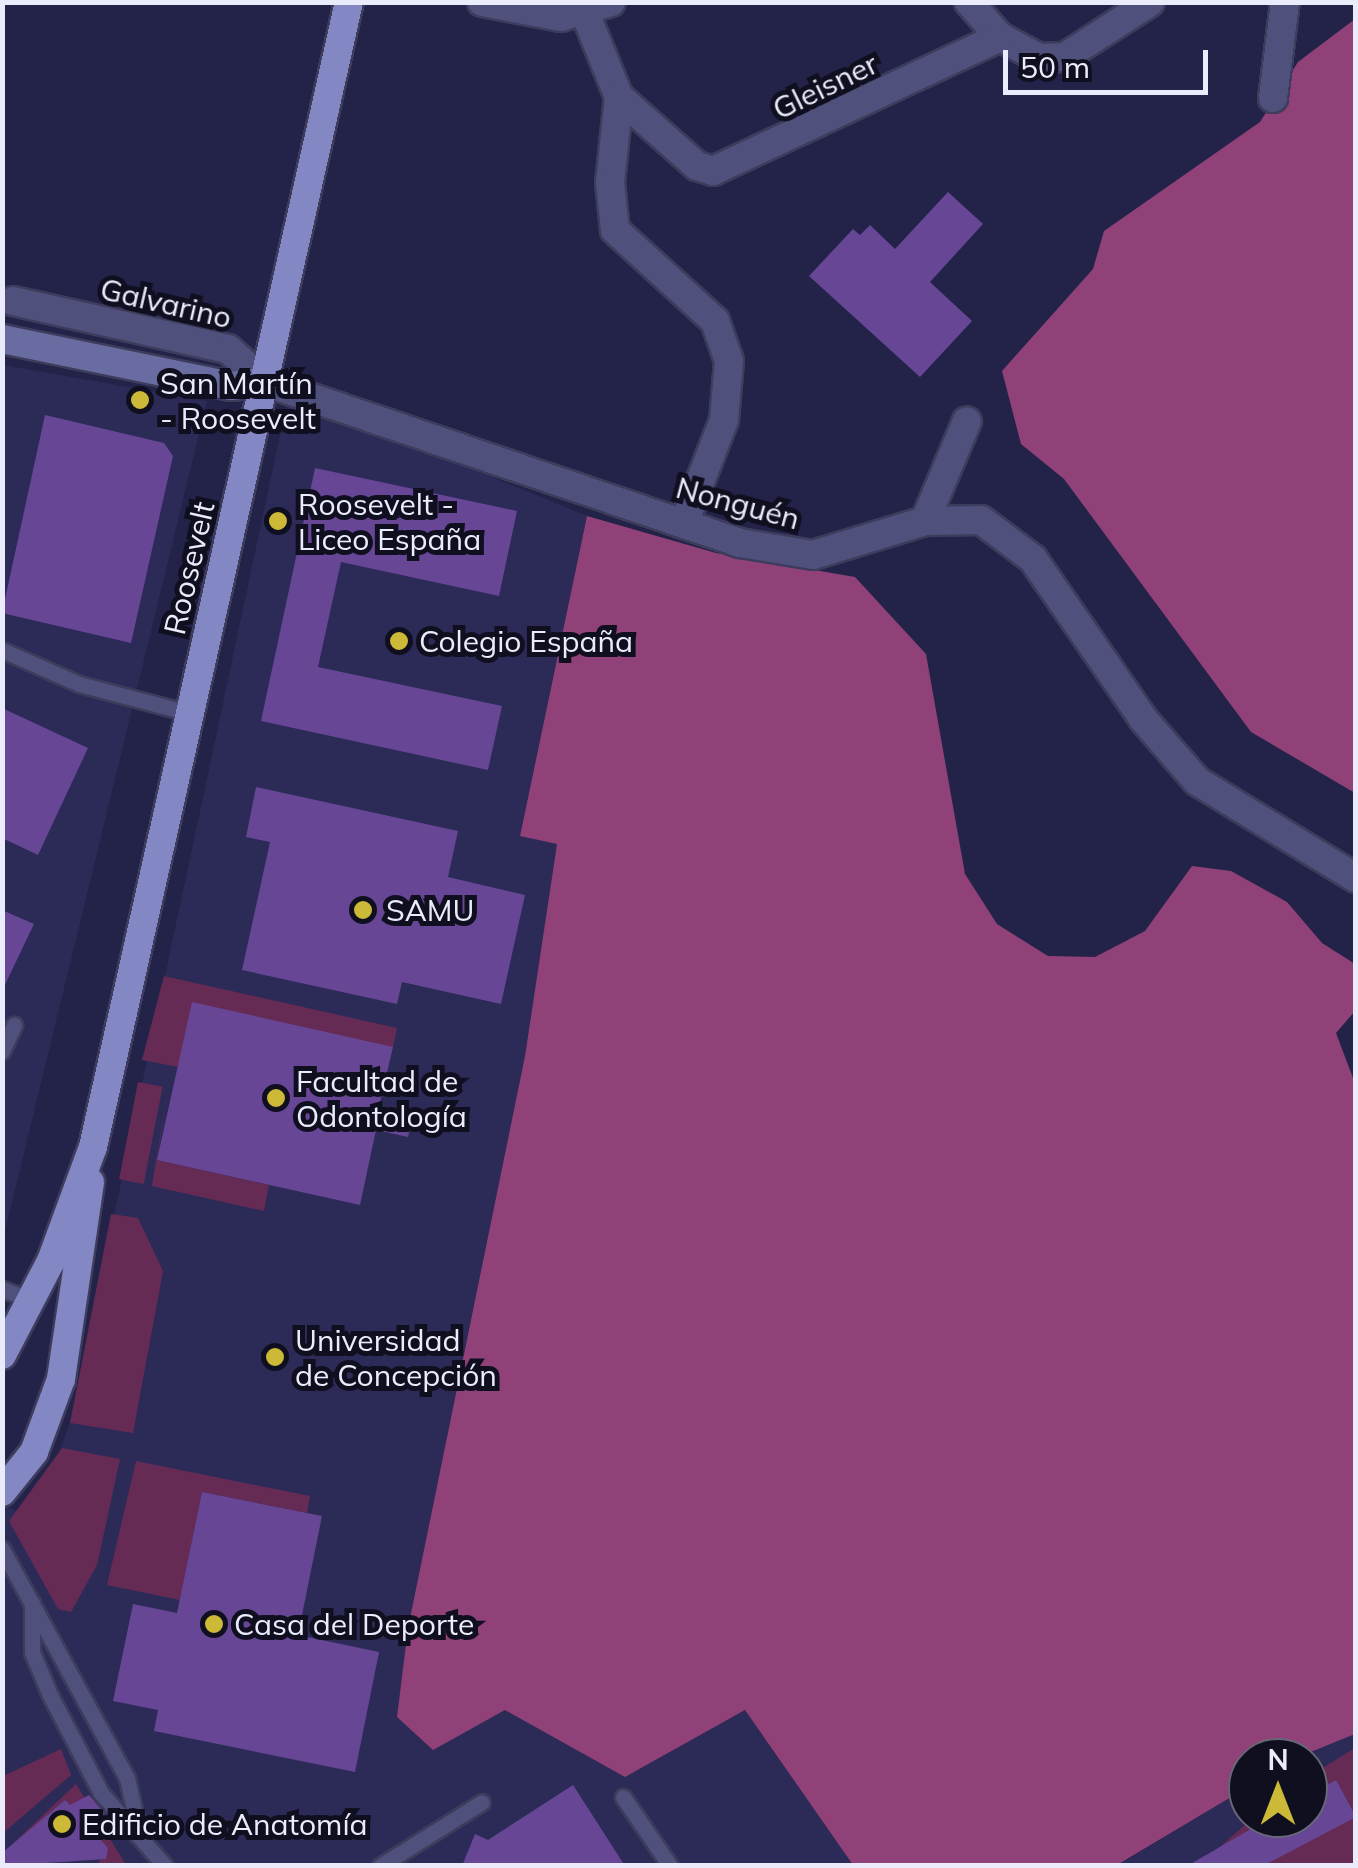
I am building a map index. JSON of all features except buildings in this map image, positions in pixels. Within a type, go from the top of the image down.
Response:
[{"type":"main road","name":"Roosevelt","points":[[2,1492],[34,1452],[61,1379],[93,1147],[349,2]]},
{"type":"main road","points":[[2,339],[231,386],[264,382]]},
{"type":"main road","name":"Roosevelt","points":[[2,1355],[33,1300],[93,1147]]},
{"type":"street","points":[[482,2],[536,14],[598,8]]},
{"type":"street","points":[[969,2],[1000,37],[1021,52],[1065,57],[1150,2]]},
{"type":"street","points":[[1273,98],[1286,2]]},
{"type":"street","name":"Gleisner","points":[[598,8],[619,96],[697,166],[713,170],[1000,37]]},
{"type":"street","points":[[619,96],[610,182],[615,230],[715,321],[730,360],[724,420],[684,524]]},
{"type":"street","name":"Galvarino","points":[[2,330],[8,290],[228,349],[264,382]]},
{"type":"street","name":"Nonguén","points":[[264,382],[740,544],[813,555],[924,521],[965,515],[1020,544],[1198,781],[1356,878]]},
{"type":"street","points":[[924,521],[967,422]]},
{"type":"lane","points":[[2,650],[79,684],[189,712]]},
{"type":"lane","points":[[2,1051],[14,1025]]},
{"type":"lane","points":[[2,1289],[33,1300]]},
{"type":"lane","points":[[2,1549],[127,1778],[138,1827]]},
{"type":"lane","points":[[32,1603],[32,1652],[101,1793],[156,1848],[180,1866]]},
{"type":"lane","points":[[623,1797],[670,1866]]},
{"type":"lane","points":[[380,1866],[482,1802]]},
{"type":"lane","points":[[156,1848],[165,1866]]},
{"type":"shaded area","points":[[1355,19],[1355,793],[1251,732],[1064,479],[1021,444],[1002,371],[1093,269],[1104,231],[1260,122],[1298,62]]},
{"type":"shaded area","points":[[3,365],[207,401],[3,1239]]},
{"type":"shaded area","name":"Universidad de Concepción","points":[[289,393],[587,516],[520,835],[557,844],[525,1056],[408,1628],[397,1717],[433,1749],[505,1710],[625,1777],[745,1710],[853,1865],[3,1866],[3,1506],[20,1512],[53,1469],[70,1423]]},
{"type":"shaded area","points":[[587,516],[716,553],[855,577],[926,654],[965,874],[997,924],[1048,956],[1095,957],[1145,931],[1192,866],[1231,871],[1287,902],[1322,943],[1355,964],[1355,1011],[1336,1033],[1356,1086],[1355,1734],[1328,1745],[1328,1738],[1228,1738],[1228,1799],[1117,1865],[853,1865],[745,1710],[625,1777],[505,1710],[433,1750],[397,1717],[408,1628],[525,1056],[557,844],[520,836]]},
{"type":"shaded area","points":[[164,976],[397,1028],[393,1047],[178,1067],[142,1060]]},
{"type":"shaded area","points":[[138,1082],[163,1087],[144,1184],[119,1179]]},
{"type":"shaded area","points":[[168,1088],[157,1160],[269,1185],[264,1211],[152,1186]]},
{"type":"shaded area","points":[[111,1214],[138,1218],[163,1271],[133,1433],[70,1423]]},
{"type":"shaded area","points":[[62,1448],[120,1459],[97,1565],[71,1612],[58,1609],[9,1521]]},
{"type":"shaded area","points":[[136,1461],[310,1496],[307,1513],[202,1492],[180,1600],[107,1585]]},
{"type":"shaded area","points":[[1355,1734],[1355,1865],[1117,1866],[1228,1799],[1228,1838],[1328,1838],[1328,1745]]},
{"type":"shaded area","points":[[1355,1748],[1355,1865],[1198,1866],[1230,1838],[1328,1838],[1328,1765]]},
{"type":"shaded area","points":[[61,1749],[71,1775],[3,1833],[3,1776]]},
{"type":"shaded area","points":[[76,1784],[126,1865],[97,1865],[108,1848],[65,1800],[3,1853]]},
{"type":"place","name":"San Martín - Roosevelt","points":[[140,400]]},
{"type":"place","name":"Roosevelt - Liceo España","points":[[278,521]]},
{"type":"place","name":"Colegio España","points":[[399,641]]},
{"type":"place","name":"SAMU","points":[[363,910]]},
{"type":"place","name":"Facultad de Odontología","points":[[276,1098]]},
{"type":"place","name":"Universidad de Concepción","points":[[275,1357]]},
{"type":"place","name":"Casa del Deporte","points":[[214,1624]]},
{"type":"place","name":"Edificio de Anatomía","points":[[62,1824]]}]
